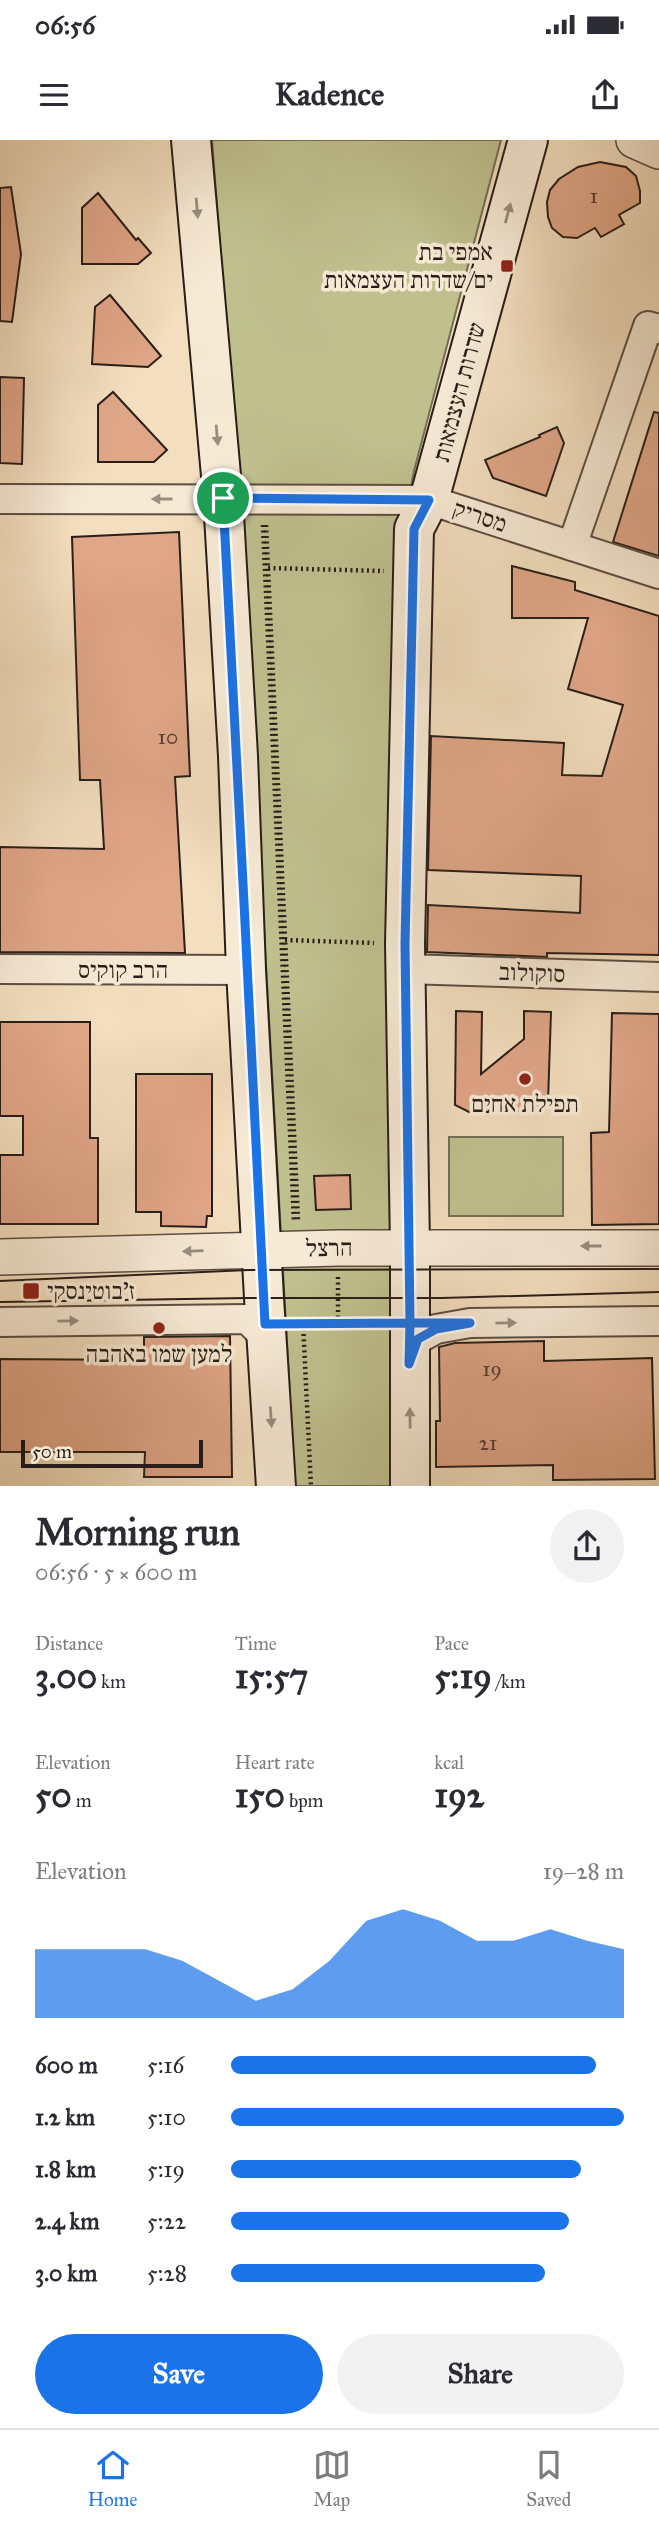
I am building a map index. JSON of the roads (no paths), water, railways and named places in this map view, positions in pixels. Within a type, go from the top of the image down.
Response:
[{"type":"main road","points":[[191,140],[223,498],[261,1250],[276,1486]]},
{"type":"main road","name":"שדרות העצמאות","points":[[410,1486],[410,1247],[393,956],[414,529],[429,500],[528,140]]},
{"type":"street","points":[[634,140],[659,151]]},
{"type":"street","points":[[572,546],[648,326],[659,329]]},
{"type":"street","name":"מסריק","points":[[0,499],[429,500],[659,574]]},
{"type":"street","name":"סוקולוב","points":[[393,956],[659,977]]},
{"type":"street","name":"הרב קוקיס","points":[[0,970],[246,970]]},
{"type":"street","name":"הרצל","points":[[0,1256],[410,1247],[659,1248]]},
{"type":"street","points":[[0,1322],[247,1319],[266,1336]]},
{"type":"street","points":[[409,1364],[418,1339],[436,1329],[470,1323],[659,1321]]},
{"type":"tram line","points":[[0,1281],[248,1270],[659,1269]]},
{"type":"tram line","points":[[0,1302],[442,1298],[659,1292]]},
{"type":"place","name":"אמפי בת ים/שדרות העצמאות","points":[[507,266]]},
{"type":"place","name":"תפילת אחים","points":[[525,1079]]},
{"type":"place","name":"ז'בוטינסקי","points":[[31,1291]]},
{"type":"place","name":"למען שמו באהבה","points":[[159,1328]]}]
